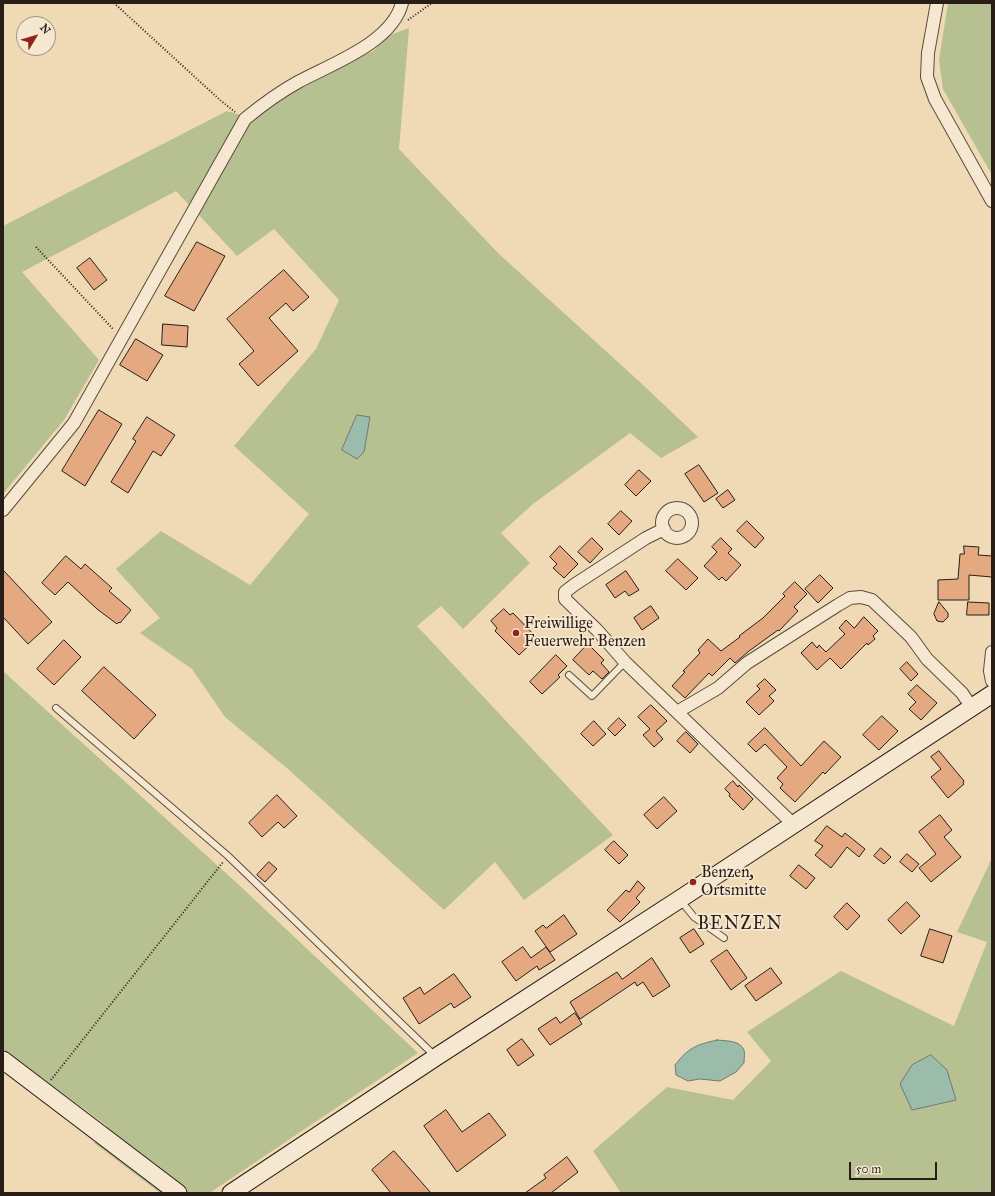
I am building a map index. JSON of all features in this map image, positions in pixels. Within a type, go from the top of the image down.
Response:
[{"type":"street","points":[[3,510],[74,422],[245,120],[270,99],[370,44],[390,26],[402,3]]},
{"type":"street","points":[[937,3],[928,53],[927,77],[935,99],[992,201]]},
{"type":"street","points":[[664,528],[574,585],[565,592],[564,596],[567,602],[597,630],[625,662],[793,824]]},
{"type":"street","points":[[677,712],[718,688],[747,663],[838,605],[850,598],[861,597],[872,600],[911,637],[928,659],[962,693],[972,708]]},
{"type":"street","points":[[992,652],[990,671],[992,681]]},
{"type":"street","points":[[231,1193],[436,1057],[992,694]]},
{"type":"street","points":[[3,1060],[178,1193]]},
{"type":"lane","points":[[569,675],[592,696],[625,662]]},
{"type":"lane","points":[[56,708],[228,856],[436,1057]]},
{"type":"lane","points":[[680,899],[694,917],[724,938]]},
{"type":"path","points":[[114,3],[220,100],[245,120]]},
{"type":"path","points":[[390,26],[403,24],[432,3]]},
{"type":"path","points":[[36,247],[122,338]]},
{"type":"path","points":[[43,1091],[228,856]]},
{"type":"green space","points":[[948,3],[992,3],[992,175],[943,89],[939,60]]},
{"type":"green space","points":[[409,28],[399,149],[499,254],[698,437],[661,458],[630,433],[533,504],[501,533],[530,563],[463,629],[441,606],[417,626],[613,835],[524,900],[495,862],[444,910],[288,769],[225,717],[192,669],[140,633],[160,618],[116,569],[161,531],[250,585],[309,514],[234,446],[316,349],[339,300],[274,229],[237,256],[198,214],[246,125],[296,86],[373,51],[390,35]]},
{"type":"green space","points":[[227,111],[243,116],[189,205],[176,191],[22,272],[99,360],[64,420],[3,494],[3,226]]},
{"type":"green space","points":[[3,671],[239,885],[418,1053],[211,1192],[160,1193],[94,1143],[107,1126],[3,1049]]},
{"type":"green space","points":[[992,858],[992,1193],[621,1193],[593,1151],[667,1087],[733,1100],[771,1061],[747,1032],[841,971],[954,1026],[987,942],[957,932]]},
{"type":"shaded area","points":[[357,415],[370,417],[364,452],[357,459],[342,450]]},
{"type":"shaded area","points":[[717,1040],[739,1044],[744,1050],[744,1063],[736,1072],[720,1081],[700,1079],[688,1081],[676,1075],[675,1065],[689,1050],[698,1045]]},
{"type":"shaded area","points":[[931,1055],[947,1070],[956,1100],[912,1110],[900,1084],[912,1065]]},
{"type":"building","points":[[197,242],[225,256],[194,311],[165,296]]},
{"type":"building","points":[[90,258],[107,280],[94,290],[77,268]]},
{"type":"building","points":[[284,270],[309,297],[293,311],[286,303],[269,318],[298,351],[258,386],[239,364],[254,351],[227,319]]},
{"type":"building","points":[[163,324],[188,326],[187,347],[162,345]]},
{"type":"building","points":[[136,339],[163,355],[147,381],[120,365]]},
{"type":"building","points":[[99,410],[122,424],[85,486],[62,471]]},
{"type":"building","points":[[147,417],[175,435],[161,456],[153,451],[128,493],[111,482],[136,441],[133,439]]},
{"type":"building","points":[[699,465],[718,493],[704,502],[685,474]]},
{"type":"building","points":[[639,470],[651,481],[636,496],[625,485]]},
{"type":"building","points":[[728,490],[735,500],[723,508],[716,499]]},
{"type":"building","points":[[621,511],[632,521],[619,535],[608,524]]},
{"type":"building","points":[[747,521],[764,538],[755,548],[737,531]]},
{"type":"building","points":[[592,538],[603,549],[590,563],[578,552]]},
{"type":"building","points":[[721,538],[732,549],[728,553],[741,565],[726,581],[722,577],[719,580],[704,566],[717,552],[712,547]]},
{"type":"building","points":[[560,546],[578,564],[564,578],[553,568],[557,564],[550,557]]},
{"type":"building","points":[[964,546],[979,547],[978,555],[992,556],[992,577],[969,575],[969,600],[938,600],[938,580],[958,579],[960,554],[964,554]]},
{"type":"building","points":[[66,556],[81,569],[85,564],[112,588],[109,591],[131,610],[120,623],[119,622],[117,624],[97,609],[68,582],[55,595],[42,583]]},
{"type":"building","points":[[678,559],[698,578],[686,590],[666,571]]},
{"type":"building","points":[[3,570],[52,622],[28,644],[3,617]]},
{"type":"building","points":[[626,571],[639,590],[629,596],[625,591],[615,598],[606,585]]},
{"type":"building","points":[[820,575],[833,588],[818,603],[805,589]]},
{"type":"building","points":[[795,582],[807,594],[794,607],[798,611],[779,631],[778,630],[749,651],[735,663],[730,658],[712,676],[709,673],[685,698],[672,686],[685,672],[683,671],[700,653],[698,650],[708,639],[721,651],[763,618],[785,596],[783,594]]},
{"type":"building","points":[[939,602],[948,613],[948,617],[943,622],[937,621],[934,614]]},
{"type":"building","points":[[968,602],[989,603],[989,615],[967,615]]},
{"type":"building","points":[[651,606],[659,618],[642,630],[634,618]]},
{"type":"building","points":[[504,609],[510,615],[513,613],[537,638],[519,655],[495,631],[497,628],[491,621]]},
{"type":"building","points":[[864,617],[878,631],[873,636],[875,639],[868,645],[867,643],[841,669],[830,658],[817,670],[801,653],[812,642],[817,648],[819,645],[826,652],[845,634],[839,628],[846,620],[854,628]]},
{"type":"building","points":[[64,640],[81,657],[54,685],[37,669]]},
{"type":"building","points":[[588,644],[604,660],[601,663],[609,672],[602,679],[593,671],[589,675],[573,660]]},
{"type":"building","points":[[556,655],[567,666],[558,675],[560,677],[542,694],[530,682]]},
{"type":"building","points":[[907,662],[918,674],[911,681],[900,669]]},
{"type":"building","points":[[104,667],[156,715],[134,739],[82,691]]},
{"type":"building","points":[[765,679],[776,690],[769,696],[774,701],[759,715],[746,702],[760,689],[757,686]]},
{"type":"building","points":[[917,685],[937,703],[921,720],[909,709],[916,702],[908,694]]},
{"type":"building","points":[[651,705],[667,721],[656,731],[663,739],[654,747],[643,735],[650,729],[638,717]]},
{"type":"building","points":[[882,716],[898,731],[879,750],[863,735]]},
{"type":"building","points":[[619,718],[626,725],[615,736],[608,729]]},
{"type":"building","points":[[594,721],[606,734],[593,746],[581,734]]},
{"type":"building","points":[[765,728],[801,766],[824,741],[841,757],[825,774],[823,772],[795,802],[780,788],[783,784],[777,778],[787,767],[765,744],[756,752],[748,744]]},
{"type":"building","points":[[686,732],[698,744],[690,753],[677,741]]},
{"type":"building","points":[[939,751],[964,781],[964,784],[948,798],[931,777],[941,769],[931,757]]},
{"type":"building","points":[[733,781],[753,799],[743,810],[729,796],[730,794],[725,789]]},
{"type":"building","points":[[277,795],[297,816],[284,828],[278,822],[262,837],[249,823]]},
{"type":"building","points":[[664,797],[677,811],[657,829],[644,815]]},
{"type":"building","points":[[940,815],[952,830],[944,837],[961,857],[931,882],[919,868],[936,854],[919,832]]},
{"type":"building","points":[[827,826],[842,837],[845,833],[865,849],[859,857],[847,847],[831,868],[815,855],[823,846],[815,841]]},
{"type":"building","points":[[614,841],[628,855],[619,864],[605,850]]},
{"type":"building","points":[[881,848],[891,857],[884,864],[874,856]]},
{"type":"building","points":[[907,854],[919,864],[912,872],[900,862]]},
{"type":"building","points":[[269,862],[277,869],[265,882],[257,875]]},
{"type":"building","points":[[799,865],[815,878],[806,889],[790,876]]},
{"type":"building","points":[[638,881],[645,888],[636,898],[640,902],[620,922],[607,910],[626,890],[629,892]]},
{"type":"building","points":[[907,902],[920,916],[901,934],[888,920]]},
{"type":"building","points":[[847,903],[860,916],[847,930],[834,917]]},
{"type":"building","points":[[564,915],[577,934],[550,952],[535,931],[543,925],[546,928]]},
{"type":"building","points":[[694,929],[704,944],[690,953],[680,938]]},
{"type":"building","points":[[930,929],[952,936],[943,963],[921,956]]},
{"type":"building","points":[[523,947],[531,958],[546,947],[555,960],[539,970],[537,966],[516,981],[502,962]]},
{"type":"building","points":[[727,950],[747,978],[731,990],[711,961]]},
{"type":"building","points":[[652,958],[670,986],[653,997],[643,982],[637,986],[635,982],[580,1019],[570,1002],[617,972],[622,979]]},
{"type":"building","points":[[771,968],[782,983],[756,1001],[745,986]]},
{"type":"building","points":[[454,974],[471,997],[454,1008],[451,1003],[419,1024],[403,998],[420,987],[424,994]]},
{"type":"building","points":[[575,1013],[582,1024],[550,1045],[538,1029],[556,1017],[560,1023]]},
{"type":"building","points":[[522,1039],[534,1055],[518,1066],[507,1050]]},
{"type":"building","points":[[446,1110],[462,1132],[489,1113],[506,1135],[457,1172],[424,1126]]},
{"type":"building","points":[[394,1151],[431,1193],[391,1193],[372,1170]]},
{"type":"building","points":[[567,1157],[578,1172],[551,1193],[525,1193],[546,1178],[544,1175]]},
{"type":"place","name":"Freiwillige Feuerwehr Benzen","points":[[516,633]]},
{"type":"place","name":"Benzen, Ortsmitte","points":[[693,882]]},
{"type":"district","name":"BENZEN","points":[[740,925]]}]
